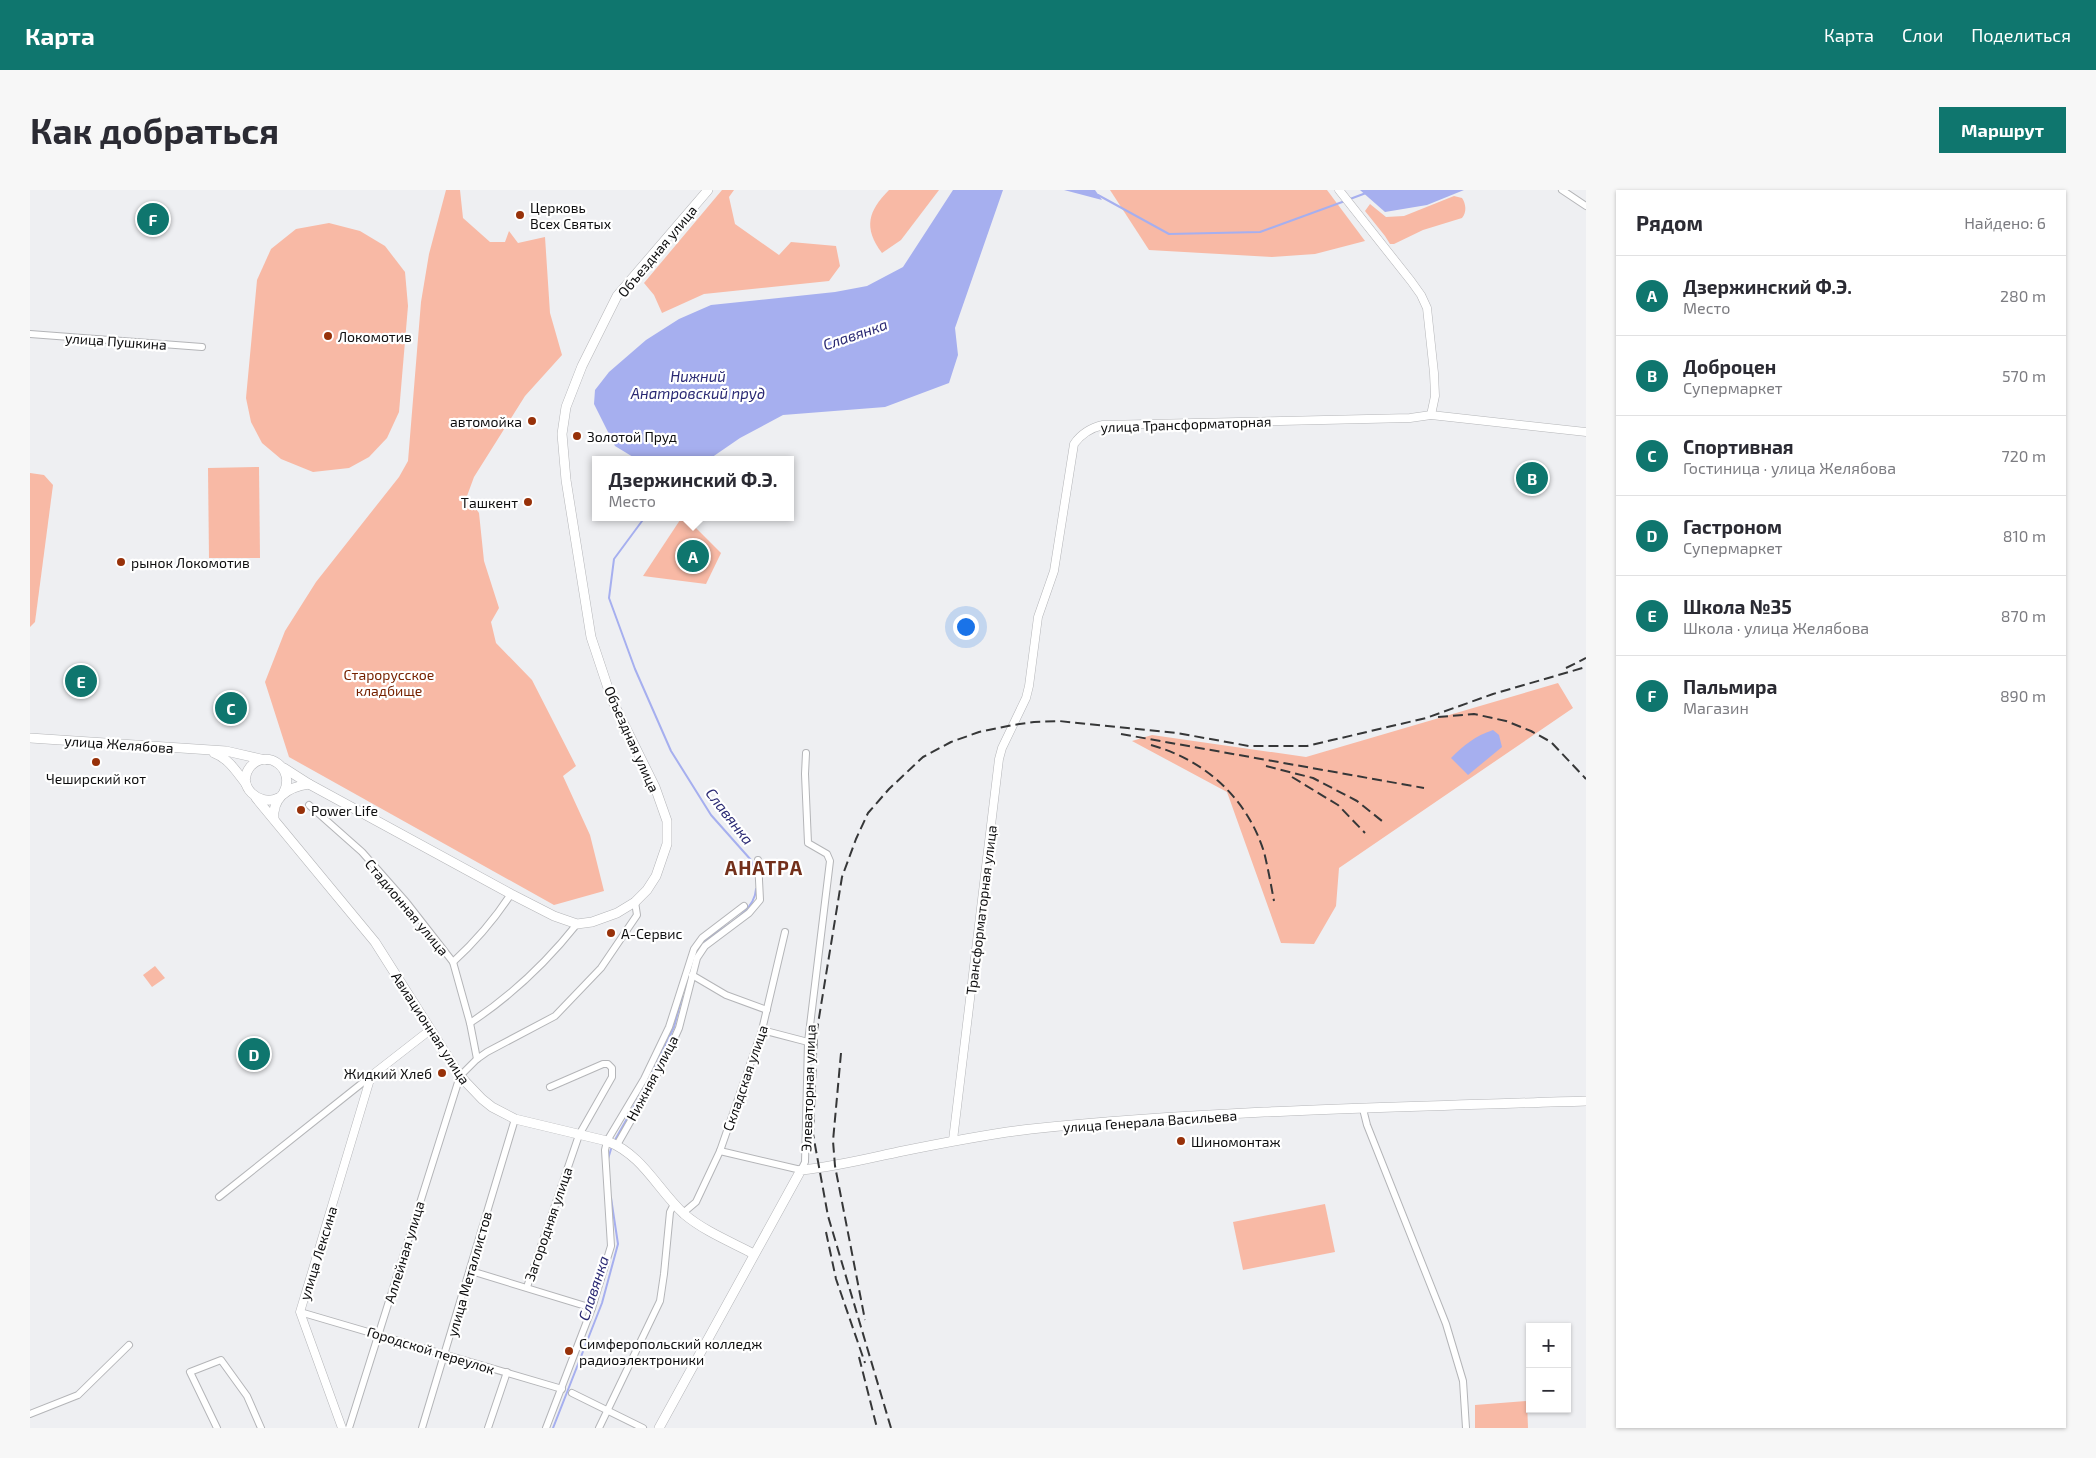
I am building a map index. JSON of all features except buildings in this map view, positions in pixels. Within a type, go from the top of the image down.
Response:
[{"type":"main road","name":"Объездная улица","points":[[577,924],[606,918],[635,902],[647,890],[656,876],[667,844],[667,821],[654,787],[612,700],[591,637],[565,473],[562,434],[566,407],[582,366],[617,296],[708,190]]},
{"type":"main road","name":"улица Желябова","points":[[30,738],[226,751],[265,760]]},
{"type":"main road","points":[[209,751],[220,755],[230,764],[246,784],[251,794],[256,798],[268,801],[280,796],[293,787],[310,784]]},
{"type":"main road","points":[[246,784],[246,776],[251,766],[265,760],[274,761],[310,784],[510,894],[554,916],[577,924]]},
{"type":"main road","points":[[274,819],[274,810],[287,782],[284,768]]},
{"type":"main road","name":"Авиационная улица","points":[[256,798],[374,942],[460,1076],[492,1107],[515,1119],[618,1145],[634,1156],[674,1204],[695,1223],[754,1254]]},
{"type":"main road","name":"улица Генерала Васильева","points":[[801,1170],[835,1166],[953,1140],[1030,1129],[1144,1119],[1363,1108],[1586,1102]]},
{"type":"main road","name":"Элеваторная улица","points":[[659,1428],[801,1170]]},
{"type":"street","points":[[1339,190],[1411,281],[1427,308],[1435,396],[1431,415]]},
{"type":"street","points":[[1562,190],[1586,206]]},
{"type":"street","name":"улица Пушкина","points":[[30,334],[202,347]]},
{"type":"street","name":"улица Трансформаторная","points":[[1029,686],[1038,617],[1054,571],[1074,444],[1094,427],[1102,425],[1410,418],[1431,415],[1586,432]]},
{"type":"street","name":"Трансформаторная улица","points":[[953,1140],[999,758],[1026,698],[1029,686]]},
{"type":"street","name":"Элеваторная улица","points":[[801,1170],[806,1162],[808,1042],[830,861],[827,854],[808,843],[806,753]]},
{"type":"street","name":"Стадионная улица","points":[[309,805],[362,852],[408,903],[453,962],[470,1023],[477,1059]]},
{"type":"street","name":"Нижняя улица","points":[[618,1145],[662,1066],[679,1028],[697,958],[705,946],[749,913],[760,900],[761,888],[758,860]]},
{"type":"street","points":[[453,962],[495,920],[510,894]]},
{"type":"street","points":[[460,1076],[477,1059],[555,1016],[601,968],[637,915],[635,902]]},
{"type":"street","name":"Нижняя улица","points":[[606,1141],[644,1079],[669,1026],[694,949],[702,938],[744,906]]},
{"type":"street","points":[[470,1023],[502,1002],[557,949],[577,924]]},
{"type":"street","name":"Складская улица","points":[[683,1213],[696,1202],[720,1151],[762,1030],[785,932]]},
{"type":"street","points":[[692,976],[726,994],[767,1010]]},
{"type":"street","points":[[219,1197],[430,1030]]},
{"type":"street","points":[[762,1030],[808,1042]]},
{"type":"street","name":"Загородняя улица","points":[[471,1271],[527,1287],[579,1135],[612,1077],[612,1068],[608,1064],[603,1064],[550,1087]]},
{"type":"street","name":"улица Лексина","points":[[342,1428],[300,1312],[371,1076]]},
{"type":"street","name":"Аллейная улица","points":[[349,1428],[460,1076]]},
{"type":"street","points":[[1363,1108],[1370,1134],[1446,1324],[1462,1381],[1466,1428]]},
{"type":"street","name":"улица Металлистов","points":[[422,1428],[471,1271],[515,1119]]},
{"type":"street","points":[[546,1428],[592,1308],[611,1246],[606,1175],[606,1141]]},
{"type":"street","name":"улица Генерала Васильева","points":[[720,1151],[801,1170]]},
{"type":"street","points":[[598,1428],[660,1300],[670,1212],[674,1204]]},
{"type":"street","points":[[527,1287],[592,1308]]},
{"type":"street","name":"Городской переулок","points":[[300,1312],[562,1389]]},
{"type":"street","points":[[30,1414],[78,1395],[128,1346]]},
{"type":"street","points":[[217,1428],[190,1372],[221,1360],[246,1396],[261,1428]]},
{"type":"street","points":[[488,1428],[507,1372]]},
{"type":"street","points":[[572,1393],[643,1428]]},
{"type":"green space","name":"Старорусское кладбище","points":[[446,190],[460,190],[463,218],[490,242],[505,242],[509,231],[518,243],[545,237],[550,313],[562,355],[525,396],[474,477],[467,496],[479,513],[484,561],[499,608],[491,622],[496,643],[532,680],[576,766],[563,776],[590,835],[604,891],[554,905],[289,757],[265,682],[285,631],[316,582],[399,477],[408,461],[421,302],[429,254]]},
{"type":"green space","points":[[722,190],[734,190],[729,197],[735,224],[779,255],[791,242],[836,246],[840,266],[829,281],[704,294],[662,313],[654,295],[644,283]]},
{"type":"green space","points":[[889,190],[939,190],[901,240],[882,253],[872,236],[870,220],[876,205]]},
{"type":"green space","points":[[1110,190],[1327,190],[1365,241],[1315,254],[1272,257],[1149,250]]},
{"type":"green space","points":[[1454,196],[1462,198],[1464,203],[1465,211],[1462,218],[1423,230],[1394,244],[1390,244],[1365,211],[1370,204],[1386,217],[1404,216]]},
{"type":"green space","name":"Локомотив","points":[[329,223],[360,231],[385,246],[405,272],[408,306],[399,412],[387,438],[369,457],[349,468],[313,472],[281,459],[262,443],[251,422],[246,398],[257,280],[271,249],[296,229]]},
{"type":"green space","points":[[259,467],[260,558],[209,558],[208,468]]},
{"type":"green space","points":[[30,473],[44,475],[53,485],[35,622],[30,627]]},
{"type":"green space","points":[[679,521],[689,521],[721,553],[706,584],[643,576]]},
{"type":"green space","points":[[1558,683],[1573,708],[1339,868],[1336,906],[1314,944],[1281,943],[1227,792],[1132,741],[1152,735],[1306,757]]},
{"type":"green space","points":[[155,966],[165,978],[152,987],[143,975]]},
{"type":"green space","points":[[1325,1204],[1335,1252],[1243,1270],[1233,1222]]},
{"type":"green space","points":[[1526,1401],[1528,1428],[1475,1428],[1475,1405]]},
{"type":"water","name":"Нижний Анатровский пруд","points":[[953,190],[1003,190],[955,328],[958,355],[949,383],[885,407],[783,415],[740,438],[714,456],[631,456],[615,446],[594,404],[595,390],[609,372],[646,340],[679,319],[711,305],[835,292],[867,286],[903,267]]},
{"type":"water","points":[[1064,190],[1095,190],[1102,200]]},
{"type":"water","points":[[1360,190],[1464,190],[1427,205],[1385,212]]},
{"type":"water","points":[[1493,730],[1499,735],[1502,747],[1468,775],[1451,758],[1470,741]]},
{"type":"waterway","name":"Славянка","points":[[1350,199],[1366,193]]},
{"type":"waterway","name":"Славянка","points":[[1098,195],[1169,234],[1260,232],[1345,201]]},
{"type":"waterway","name":"Славянка","points":[[642,521],[614,559],[609,598],[635,669],[671,751],[711,815],[751,860],[756,875]]},
{"type":"waterway","name":"Славянка","points":[[703,944],[707,939],[745,912],[754,897],[756,889]]},
{"type":"waterway","name":"Славянка","points":[[615,1140],[646,1085],[674,1027],[682,997]]},
{"type":"waterway","name":"Славянка","points":[[608,1159],[611,1149]]},
{"type":"waterway","name":"Славянка","points":[[553,1428],[602,1303],[618,1244],[611,1198]]},
{"type":"railway","points":[[1566,668],[1586,658]]},
{"type":"railway","points":[[891,1428],[828,1216],[813,1134],[817,1030],[842,877],[868,813],[889,789],[923,757],[951,742],[979,732],[1013,725],[1059,721],[1177,733],[1249,746],[1307,746],[1426,718],[1493,694],[1586,667]]},
{"type":"railway","points":[[1438,717],[1474,714],[1506,721],[1531,731],[1551,742],[1586,779]]},
{"type":"railway","points":[[1121,734],[1424,788]]},
{"type":"railway","points":[[1151,745],[1189,760],[1206,771],[1235,798],[1247,815],[1264,852],[1274,901]]},
{"type":"railway","points":[[1266,766],[1313,778],[1357,801],[1382,821]]},
{"type":"railway","points":[[1292,777],[1338,805],[1365,833]]},
{"type":"railway","points":[[841,1053],[833,1141],[835,1166],[865,1320]]},
{"type":"railway","points":[[826,1232],[836,1279],[865,1363]]},
{"type":"railway","points":[[859,1357],[877,1428]]},
{"type":"place","name":"Церковь Всех Святых","points":[[520,215]]},
{"type":"place","name":"Пальмира","points":[[153,219]]},
{"type":"place","name":"Локомотив","points":[[328,336]]},
{"type":"place","name":"автомойка","points":[[532,421]]},
{"type":"place","name":"Золотой Пруд","points":[[577,436]]},
{"type":"place","name":"Доброцен","points":[[1532,478]]},
{"type":"place","name":"Ташкент","points":[[528,502]]},
{"type":"place","name":"Дзержинский Ф.Э.","points":[[693,556]]},
{"type":"place","name":"рынок Локомотив","points":[[121,562]]},
{"type":"place","name":"Школа №35","points":[[81,681]]},
{"type":"place","name":"Спортивная","points":[[231,708]]},
{"type":"place","name":"Чеширский кот","points":[[96,762]]},
{"type":"place","name":"Power Life","points":[[301,810]]},
{"type":"place","name":"А-Сервис","points":[[611,933]]},
{"type":"place","name":"Гастроном","points":[[254,1054]]},
{"type":"place","name":"Жидкий Хлеб","points":[[442,1073]]},
{"type":"place","name":"Шиномонтаж","points":[[1181,1141]]},
{"type":"place","name":"Симферопольский колледж радиоэлектроники","points":[[569,1351]]},
{"type":"district","name":"АНАТРА","points":[[764,867]]}]
